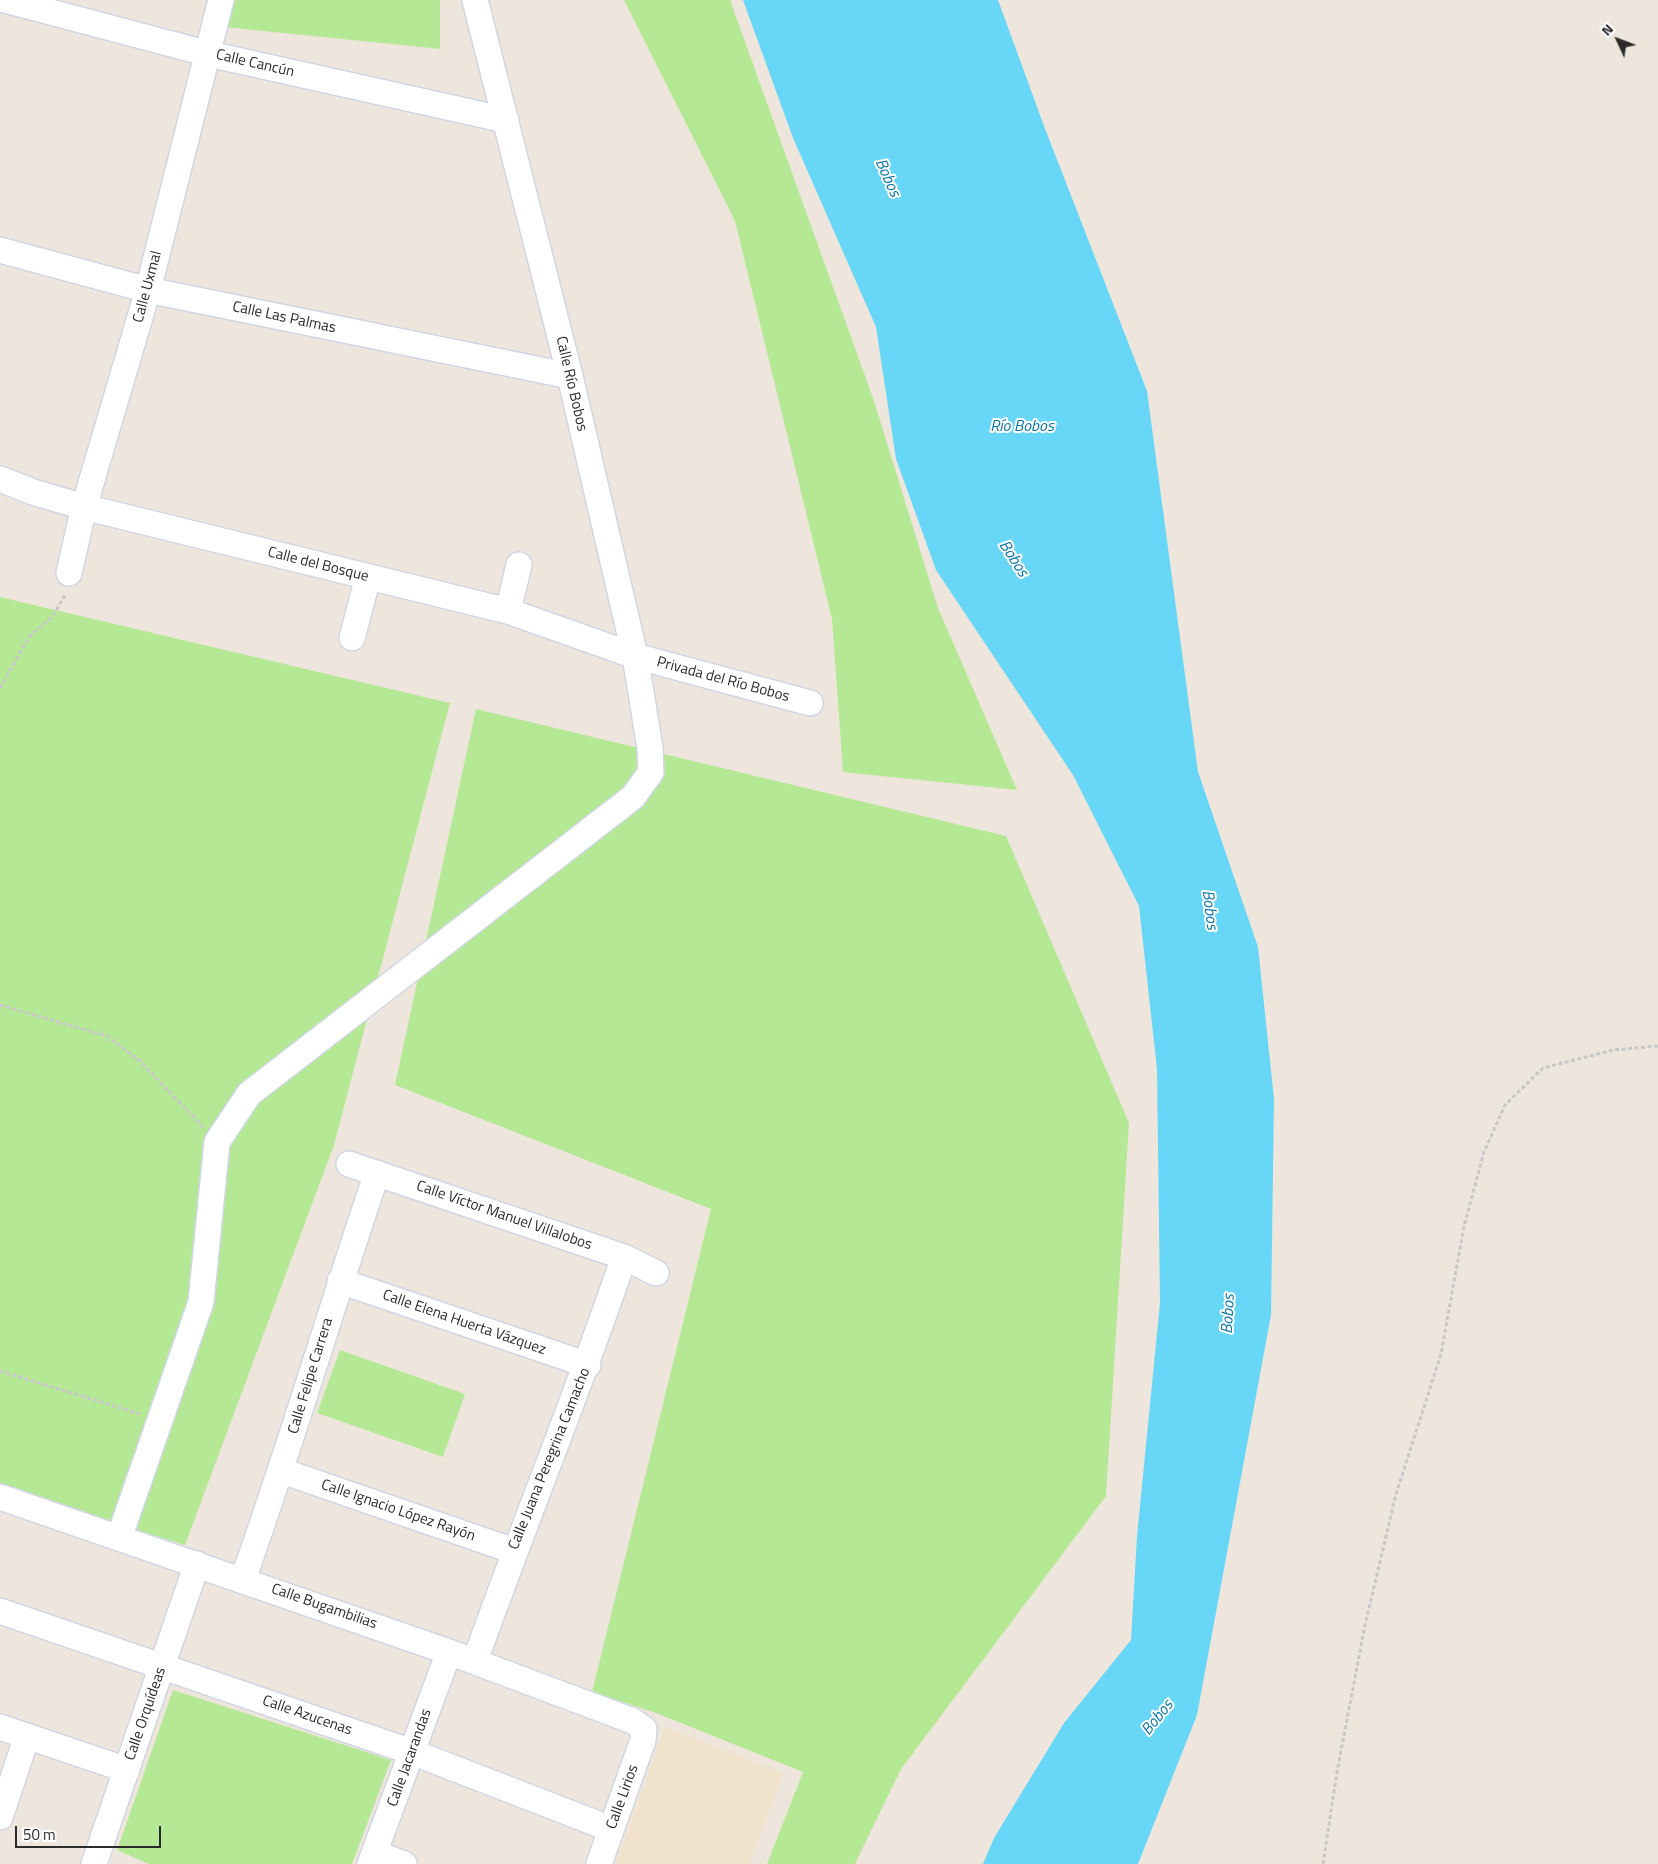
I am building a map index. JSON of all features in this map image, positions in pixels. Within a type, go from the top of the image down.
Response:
[{"type":"street","name":"Calle Cancún","points":[[5,0],[209,54],[506,120]]},
{"type":"street","name":"Calle Uxmal","points":[[69,573],[84,506],[148,290],[209,54],[221,0]]},
{"type":"street","name":"Calle Río Bobos","points":[[217,1142],[249,1094],[634,797],[651,772],[650,748],[635,656],[570,376],[475,0]]},
{"type":"street","name":"Calle Las Palmas","points":[[0,250],[148,290],[570,376]]},
{"type":"street","name":"Calle del Bosque","points":[[0,479],[33,492],[84,506],[508,611],[635,656]]},
{"type":"street","points":[[508,611],[519,564]]},
{"type":"street","points":[[352,638],[368,577]]},
{"type":"street","name":"Privada del Río Bobos","points":[[635,656],[810,703]]},
{"type":"street","points":[[119,1538],[200,1302],[217,1142]]},
{"type":"street","name":"Calle Víctor Manuel Villalobos","points":[[349,1164],[624,1257],[656,1273]]},
{"type":"street","name":"Calle Felipe Carrera","points":[[243,1579],[282,1471],[340,1281],[377,1172]]},
{"type":"street","name":"Calle Juana Peregrina Camacho","points":[[475,1661],[514,1551],[588,1365],[624,1257]]},
{"type":"street","name":"Calle Elena Huerta Vázquez","points":[[340,1281],[588,1365]]},
{"type":"street","name":"Calle Ignacio López Rayón","points":[[282,1471],[514,1551]]},
{"type":"street","name":"Calle Bugambilias","points":[[0,1496],[475,1661],[633,1721],[644,1729]]},
{"type":"street","name":"Calle Orquídeas","points":[[94,1864],[197,1564]]},
{"type":"street","name":"Calle Azucenas","points":[[0,1611],[412,1752],[611,1829]]},
{"type":"street","name":"Calle Jacarandas","points":[[372,1859],[449,1652]]},
{"type":"street","points":[[0,1727],[127,1770]]},
{"type":"street","name":"Calle Lirios","points":[[599,1864],[643,1740],[644,1729]]},
{"type":"street","points":[[0,1817],[26,1736]]},
{"type":"street","points":[[372,1859],[404,1864]]},
{"type":"path","points":[[0,688],[29,637],[53,616],[65,597],[69,573]]},
{"type":"path","points":[[0,1005],[107,1036],[140,1061],[217,1142]]},
{"type":"path","points":[[1323,1864],[1337,1772],[1365,1625],[1396,1494],[1441,1354],[1464,1226],[1484,1152],[1505,1105],[1543,1068],[1613,1050],[1658,1046]]},
{"type":"path","points":[[0,1371],[160,1420]]},
{"type":"shaded area","points":[[665,1727],[783,1773],[749,1864],[616,1864]]},
{"type":"green space","points":[[229,0],[440,0],[440,49],[225,27]]},
{"type":"green space","points":[[624,0],[730,0],[874,401],[938,608],[1017,790],[843,772],[832,619],[735,221]]},
{"type":"green space","points":[[0,597],[450,703],[334,1145],[185,1545],[0,1488]]},
{"type":"green space","points":[[476,709],[1006,836],[1129,1123],[1106,1496],[901,1769],[855,1864],[767,1864],[803,1772],[656,1713],[592,1692],[711,1209],[395,1085]]},
{"type":"green space","points":[[340,1350],[465,1394],[443,1457],[317,1413]]},
{"type":"green space","points":[[173,1690],[391,1760],[352,1864],[149,1864],[117,1850]]},
{"type":"water","name":"Río Bobos","points":[[743,0],[998,0],[1044,126],[1147,391],[1198,772],[1258,947],[1274,1099],[1271,1315],[1197,1715],[1138,1864],[983,1864],[994,1838],[1064,1723],[1131,1640],[1137,1536],[1160,1303],[1157,1069],[1139,906],[1073,775],[936,570],[896,459],[876,327],[793,138]]},
{"type":"water label","name":"Bobos","points":[[887,178]]},
{"type":"water label","name":"Bobos","points":[[1013,559]]},
{"type":"water label","name":"Bobos","points":[[1209,910]]},
{"type":"water label","name":"Bobos","points":[[1229,1314]]},
{"type":"water label","name":"Bobos","points":[[1158,1718]]}]
